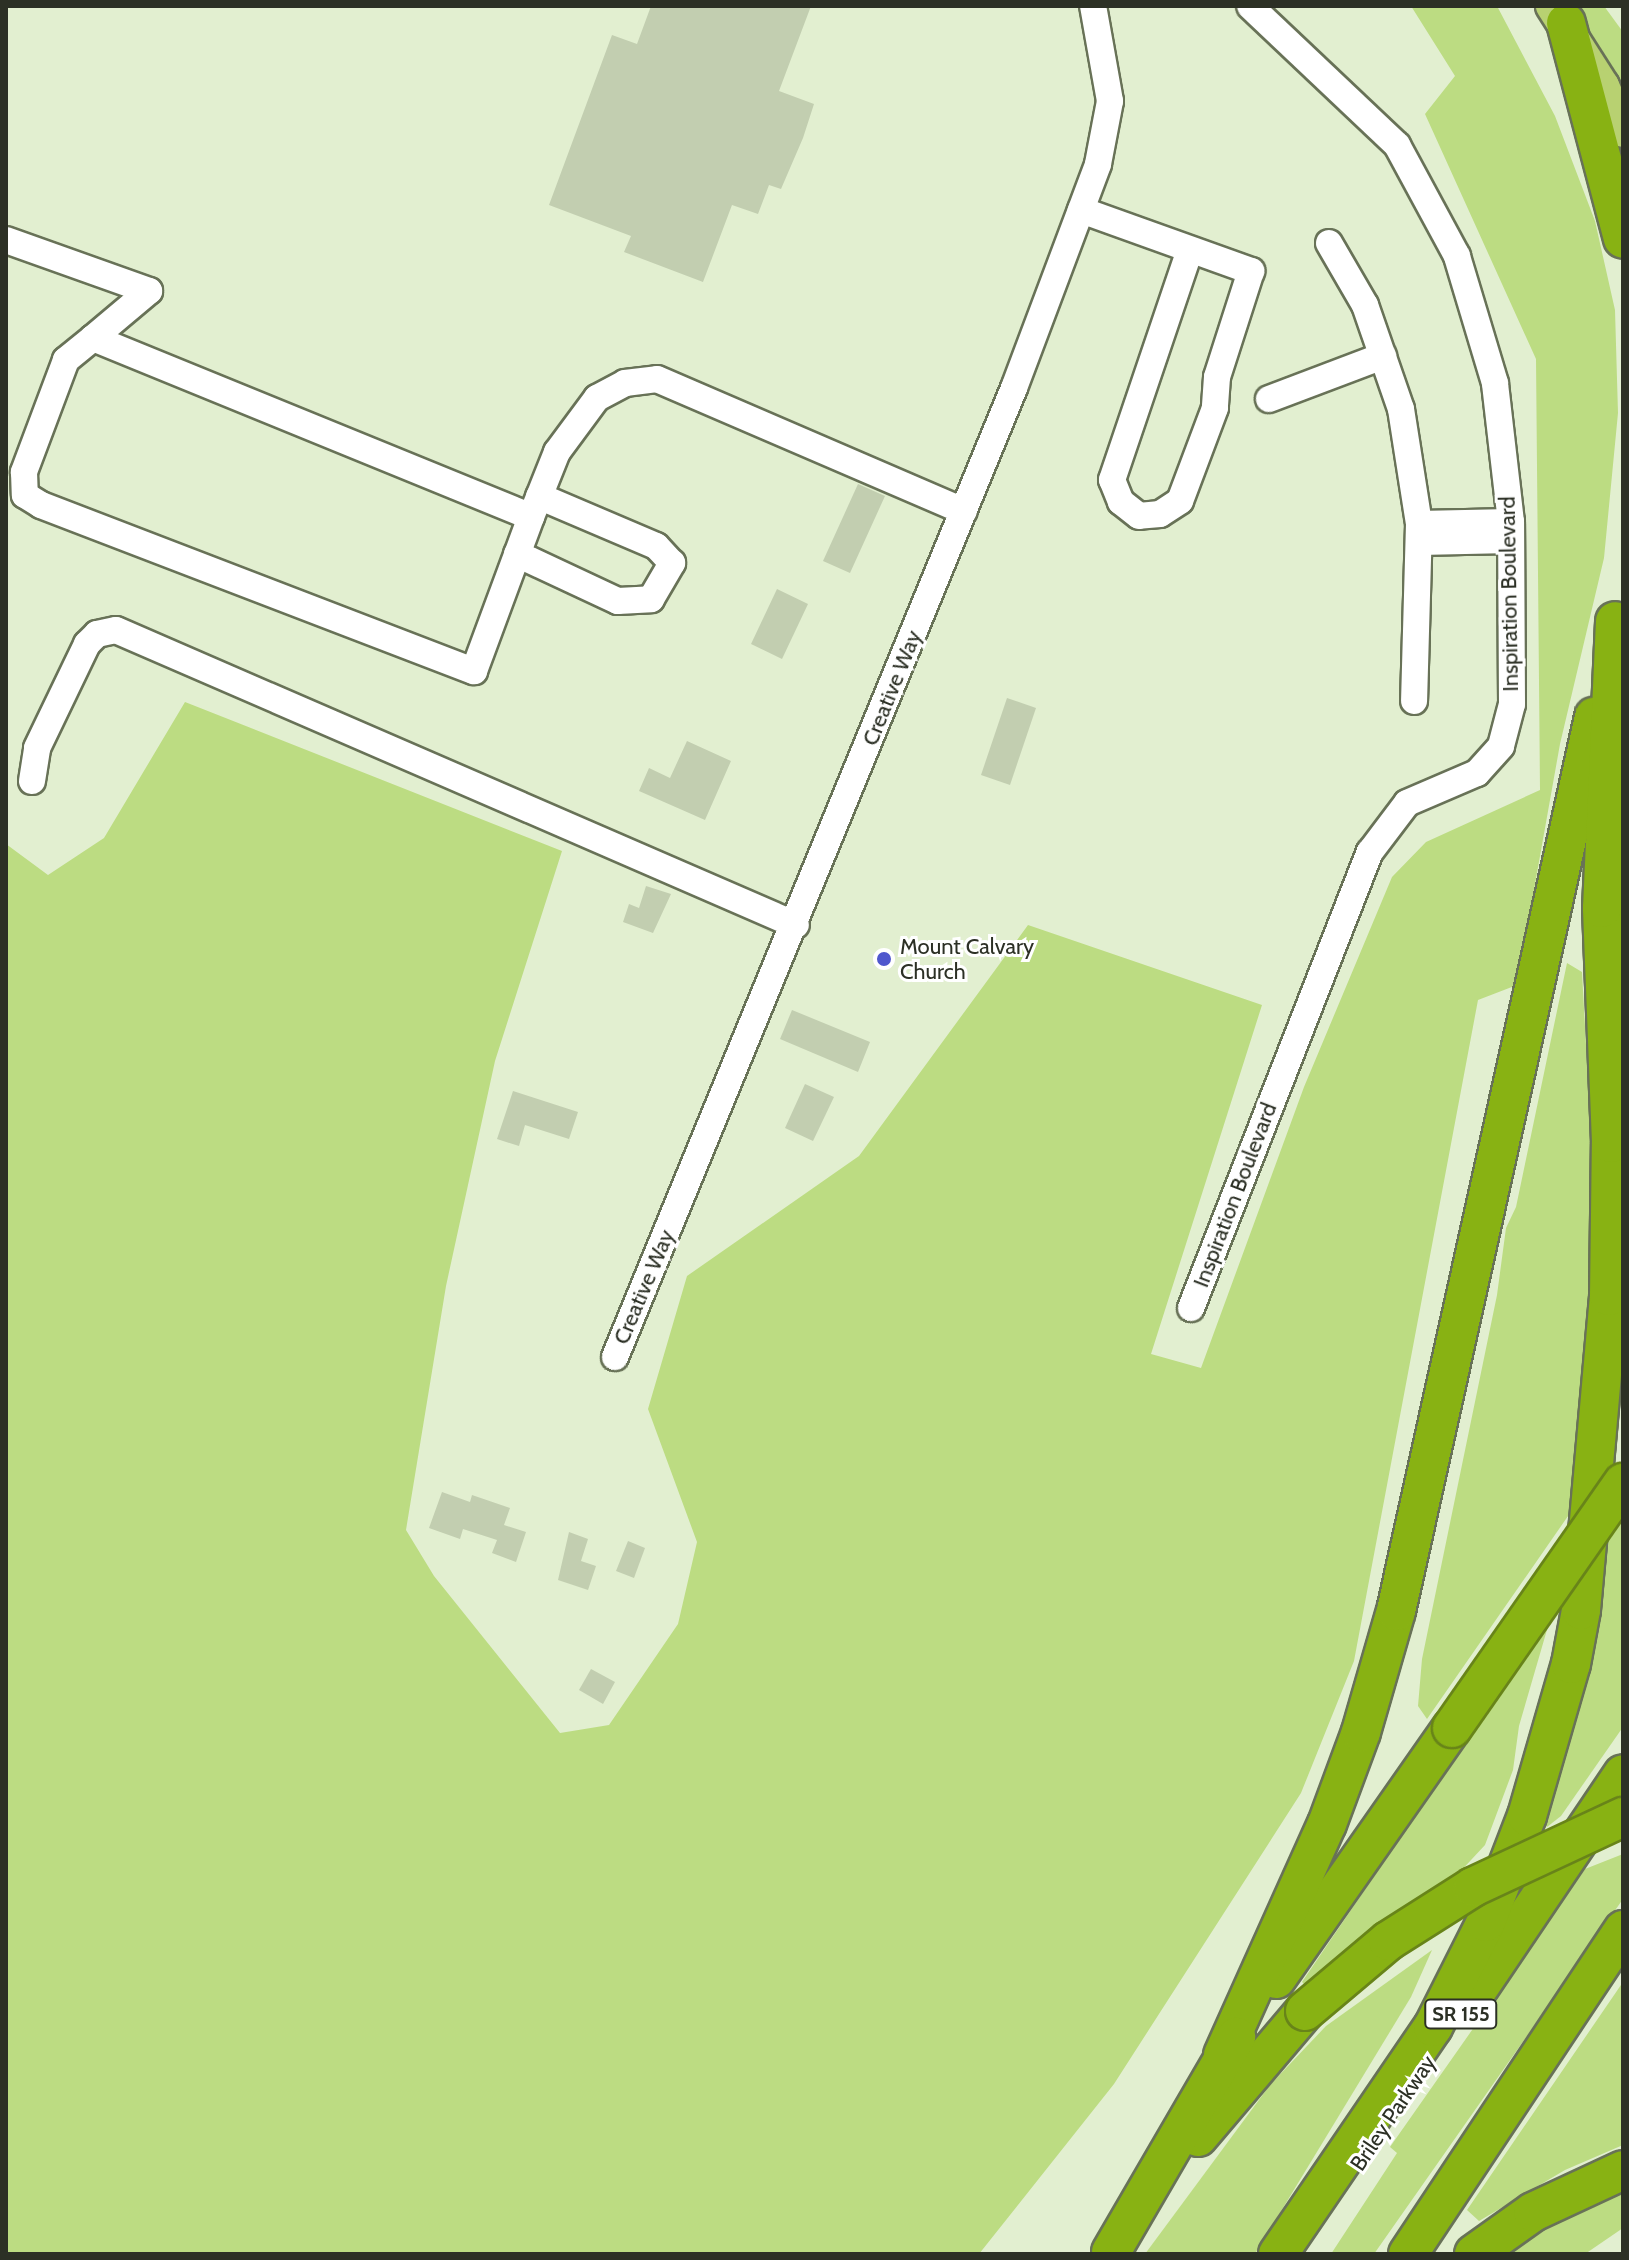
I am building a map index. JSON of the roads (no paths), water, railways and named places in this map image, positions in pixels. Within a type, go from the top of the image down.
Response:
[{"type":"highway","points":[[1559,15],[1623,239]]},
{"type":"highway","points":[[1223,2055],[1327,1824],[1361,1732],[1396,1611],[1619,605]]},
{"type":"highway","points":[[1278,2254],[1433,2027],[1486,1922],[1527,1816],[1571,1664],[1581,1610],[1609,1296],[1611,1143],[1602,908],[1619,605]]},
{"type":"highway","points":[[1110,2253],[1223,2055],[1623,1483]]},
{"type":"highway","name":"Briley Parkway","points":[[1298,2254],[1623,1774]]},
{"type":"highway","points":[[1110,2253],[1219,2109],[1305,2011],[1388,1941],[1473,1887],[1623,1817]]},
{"type":"highway","points":[[1408,2254],[1623,1930]]},
{"type":"highway","points":[[1474,2254],[1533,2212],[1623,2170]]},
{"type":"main road","points":[[1559,15],[1623,131]]},
{"type":"street","name":"Creative Way","points":[[615,1357],[796,925],[964,511],[1098,164],[1110,101],[1093,6]]},
{"type":"street","name":"Inspiration Boulevard","points":[[1191,1308],[1370,852],[1407,803],[1477,773],[1501,746],[1512,704],[1511,531],[1495,383],[1457,256],[1397,145],[1250,6]]},
{"type":"street","points":[[1081,210],[1251,271],[1217,377],[1215,408],[1180,501],[1160,514],[1139,516],[1121,502],[1112,480],[1190,250]]},
{"type":"street","points":[[6,240],[149,291],[66,360],[24,472],[25,495],[41,505],[474,671],[557,452],[597,398],[625,383],[657,379],[964,511]]},
{"type":"street","points":[[1329,243],[1365,305],[1401,409],[1419,533],[1414,701]]},
{"type":"street","points":[[93,338],[535,507],[656,546],[672,563],[651,599],[618,601],[517,554]]},
{"type":"street","points":[[1269,399],[1383,356]]},
{"type":"street","points":[[1419,533],[1511,531]]},
{"type":"street","points":[[32,781],[37,748],[87,644],[97,634],[116,630],[796,925]]},
{"type":"place","name":"Mount Calvary Church","points":[[884,959]]}]
